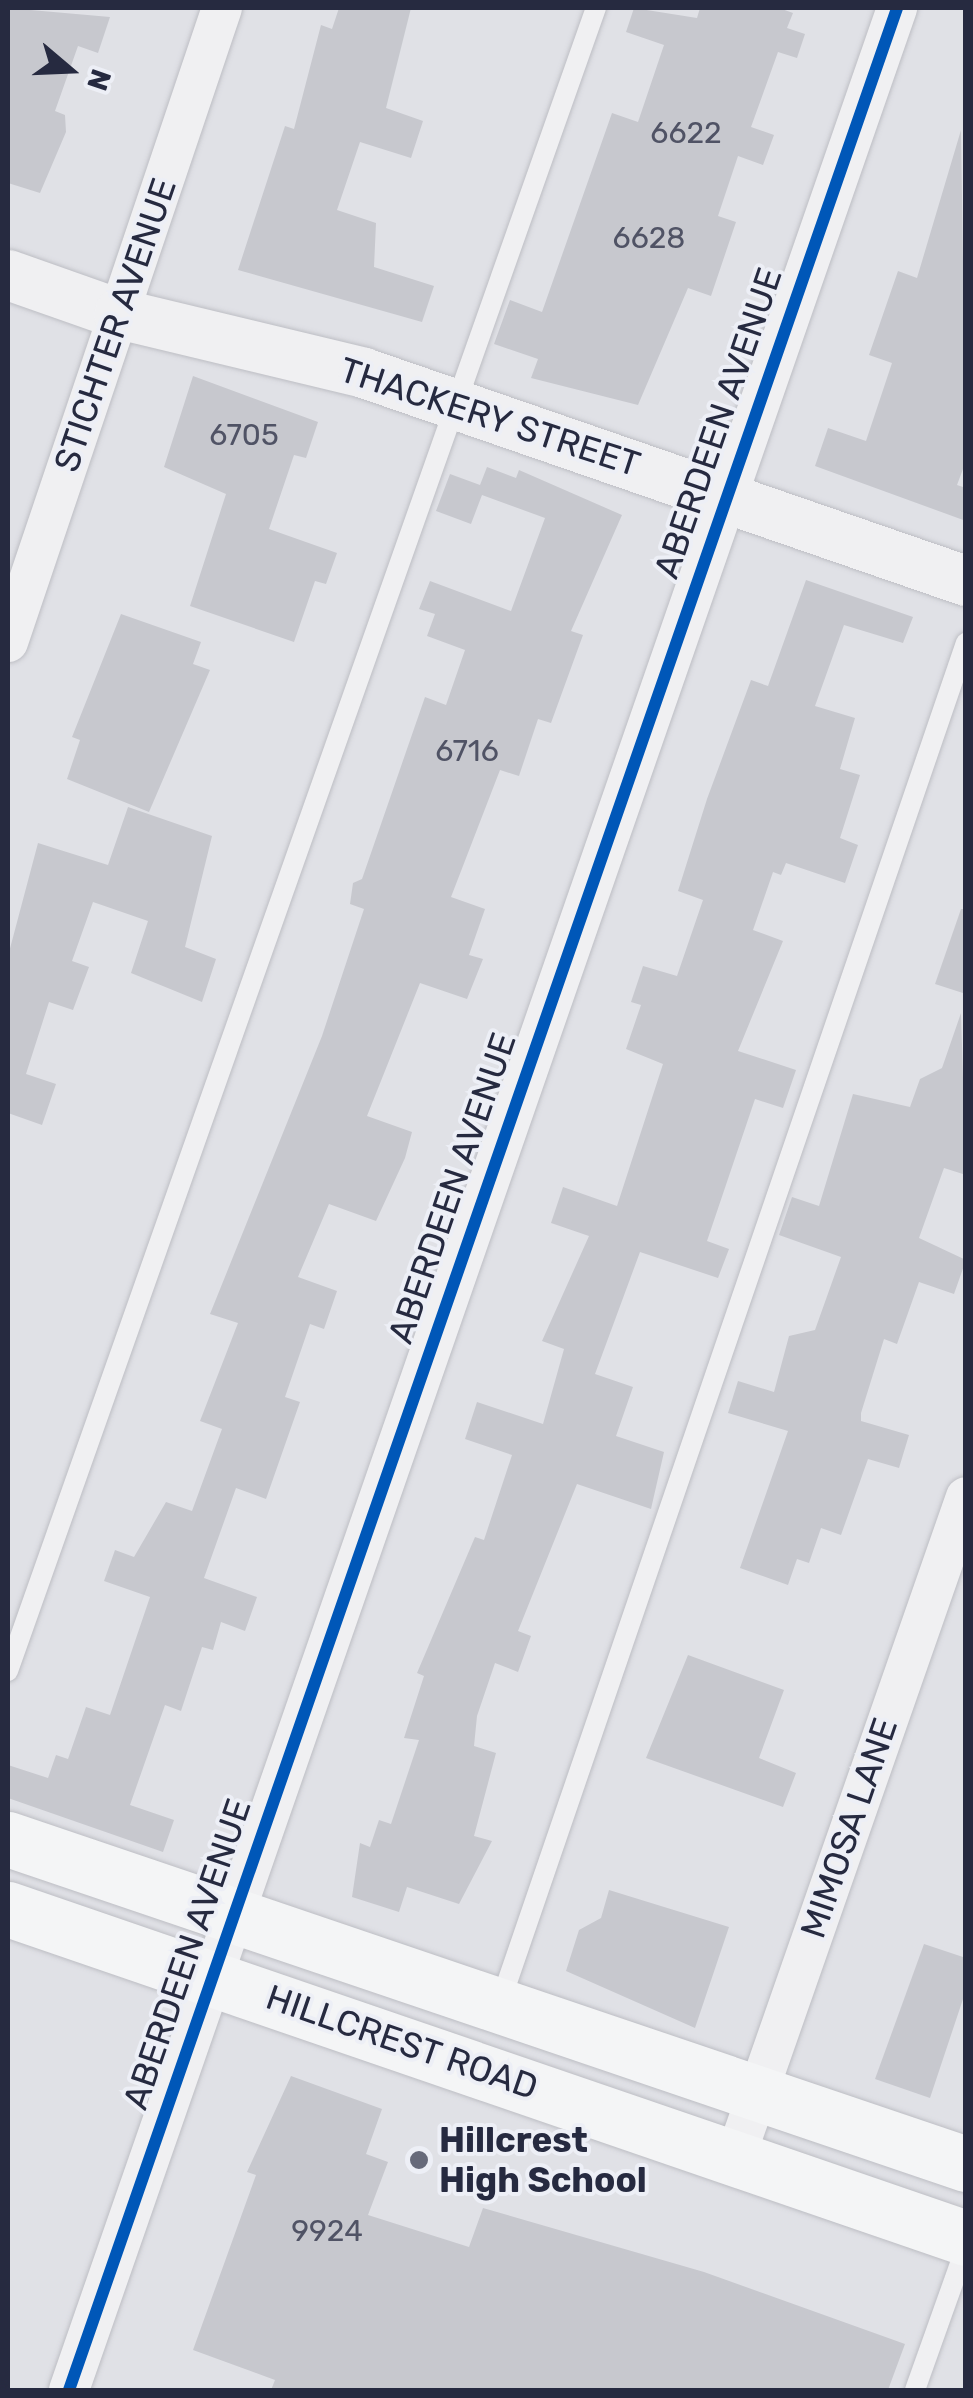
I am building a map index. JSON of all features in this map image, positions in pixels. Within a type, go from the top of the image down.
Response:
[{"type":"main road","name":"HILLCREST ROAD","points":[[8,1839],[966,2164]]},
{"type":"main road","name":"HILLCREST ROAD","points":[[8,1910],[211,1975],[966,2238]]},
{"type":"street","name":"STICHTER AVENUE","points":[[8,642],[222,8]]},
{"type":"street","name":"ABERDEEN AVENUE","points":[[69,2390],[724,496],[897,8]]},
{"type":"street","name":"THACKERY STREET","points":[[8,275],[118,314],[458,404],[966,581]]},
{"type":"street","name":"MIMOSA LANE","points":[[735,2158],[966,1497]]},
{"type":"lane","points":[[8,1671],[596,8]]},
{"type":"lane","points":[[500,2003],[966,643]]},
{"type":"lane","points":[[916,2390],[966,2248]]},
{"type":"building","points":[[8,8],[110,17],[98,53],[78,46],[55,111],[65,115],[66,132],[40,193],[8,183]]},
{"type":"building","points":[[339,8],[411,8],[386,108],[423,121],[411,158],[360,142],[337,210],[376,223],[374,267],[434,286],[422,322],[238,270],[285,126],[294,129],[321,25],[332,29]]},
{"type":"building","points":[[634,8],[697,18],[700,8],[779,8],[793,13],[787,28],[805,34],[797,58],[778,52],[751,127],[774,135],[763,165],[738,156],[718,216],[736,222],[711,296],[688,288],[638,405],[531,378],[538,359],[494,344],[510,300],[542,312],[612,113],[638,122],[664,45],[626,32]]},
{"type":"building","points":[[961,130],[966,461],[957,485],[966,488],[966,521],[815,466],[828,428],[866,441],[892,363],[869,355],[898,271],[917,278]]},
{"type":"building","points":[[193,376],[318,422],[306,458],[294,455],[269,529],[337,553],[326,584],[315,581],[294,642],[190,606],[226,494],[164,467]]},
{"type":"building","points":[[487,467],[516,478],[519,470],[622,515],[571,631],[583,635],[551,723],[538,719],[519,776],[500,770],[451,897],[485,909],[469,955],[483,959],[467,999],[420,983],[367,1116],[412,1132],[405,1158],[376,1221],[329,1204],[298,1277],[337,1291],[324,1329],[310,1324],[285,1397],[300,1402],[266,1499],[236,1488],[204,1578],[257,1597],[245,1631],[221,1622],[213,1650],[202,1647],[181,1711],[165,1705],[130,1805],[174,1820],[163,1852],[8,1798],[8,1765],[48,1778],[56,1755],[68,1759],[86,1707],[110,1715],[150,1597],[104,1581],[115,1550],[134,1557],[166,1502],[192,1511],[222,1429],[200,1421],[238,1323],[210,1314],[322,1036],[364,909],[350,904],[353,883],[362,879],[425,697],[446,705],[465,650],[427,636],[435,614],[419,609],[430,581],[511,611],[545,518],[482,495],[471,524],[436,511],[450,474],[480,485]]},
{"type":"building","points":[[806,580],[913,617],[903,643],[844,625],[815,706],[855,718],[840,769],[860,775],[840,838],[858,845],[845,883],[786,863],[781,875],[773,872],[753,930],[783,941],[738,1051],[796,1070],[783,1108],[755,1099],[707,1241],[729,1249],[718,1278],[640,1252],[595,1374],[633,1387],[616,1436],[664,1452],[651,1509],[577,1484],[518,1631],[531,1636],[518,1672],[495,1663],[477,1716],[474,1746],[496,1753],[474,1836],[492,1841],[459,1904],[407,1887],[399,1912],[352,1897],[360,1843],[370,1847],[379,1820],[391,1824],[419,1740],[404,1738],[424,1676],[417,1673],[475,1537],[484,1540],[512,1455],[465,1439],[477,1402],[543,1424],[564,1349],[542,1341],[589,1236],[551,1223],[563,1187],[617,1206],[663,1064],[626,1049],[641,1005],[631,1002],[643,966],[677,976],[703,900],[678,891],[707,799],[751,680],[768,686]]},
{"type":"building","points":[[121,614],[201,642],[193,664],[210,670],[149,812],[67,779],[80,740],[72,737]]},
{"type":"building","points":[[128,807],[212,836],[185,947],[216,959],[202,1002],[131,973],[148,921],[93,902],[72,961],[89,967],[73,1010],[49,1002],[26,1074],[56,1084],[42,1125],[8,1113],[8,956],[38,843],[108,865]]},
{"type":"building","points":[[961,909],[966,909],[966,994],[935,984]]},
{"type":"building","points":[[961,1013],[966,1175],[944,1168],[919,1238],[966,1260],[954,1294],[919,1282],[897,1344],[884,1339],[861,1421],[909,1435],[899,1468],[868,1459],[841,1535],[821,1528],[809,1563],[797,1559],[788,1585],[740,1568],[788,1431],[728,1413],[738,1381],[774,1392],[789,1336],[815,1330],[841,1257],[779,1235],[792,1197],[819,1206],[853,1094],[910,1107],[920,1079],[942,1068]]},
{"type":"building","points":[[688,1655],[784,1690],[759,1758],[796,1773],[783,1807],[646,1758]]},
{"type":"building","points":[[609,1890],[729,1927],[695,2028],[566,1971],[579,1930],[601,1918]]},
{"type":"building","points":[[924,1944],[966,1958],[966,1990],[930,2098],[875,2079]]},
{"type":"building","points":[[291,2076],[382,2109],[366,2154],[388,2162],[368,2215],[469,2247],[483,2208],[704,2272],[905,2344],[888,2390],[271,2390],[275,2380],[193,2350],[256,2175],[247,2172]]},
{"type":"cycle path","points":[[69,2390],[897,8]]},
{"type":"place","name":"Hillcrest High School","points":[[419,2160]]}]
